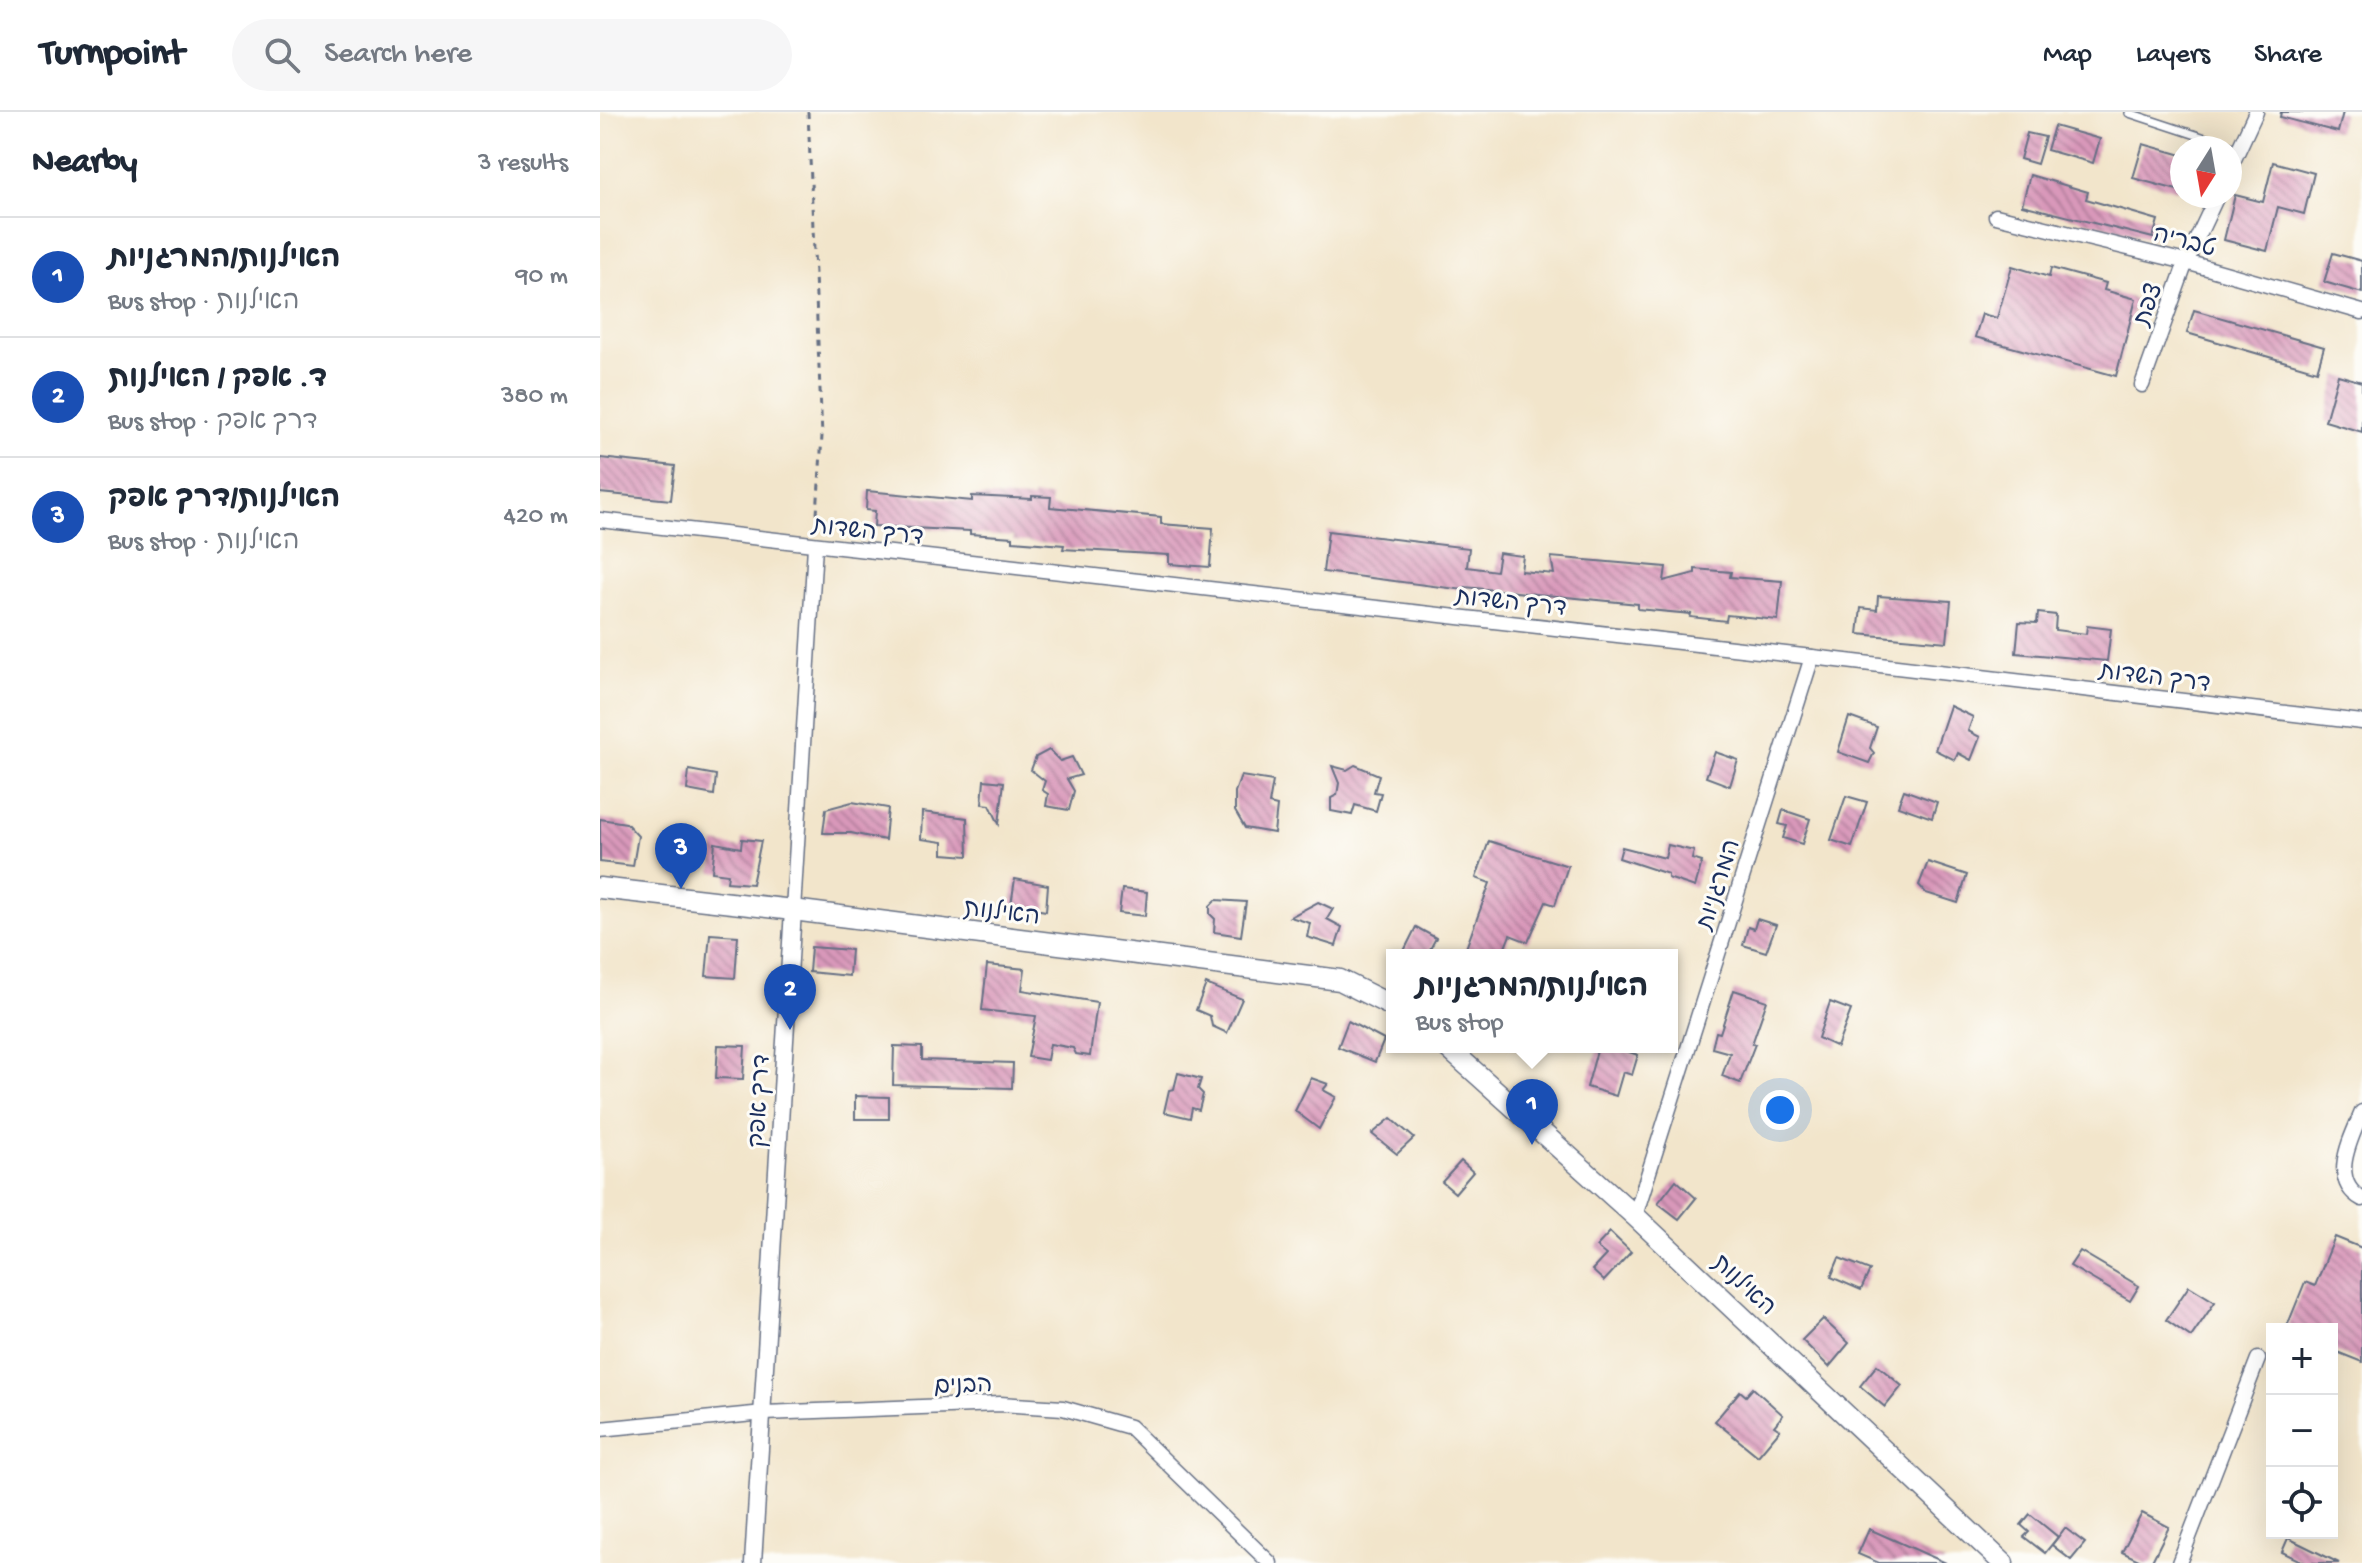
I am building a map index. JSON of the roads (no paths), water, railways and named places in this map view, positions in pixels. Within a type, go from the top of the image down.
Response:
[{"type":"main road","name":"האילנות","points":[[600,888],[1340,980],[1386,1003]]},
{"type":"main road","name":"האילנות","points":[[1454,1053],[1635,1216],[2003,1563]]},
{"type":"street","points":[[2242,142],[2256,112]]},
{"type":"street","name":"צפת","points":[[2142,385],[2186,262],[2211,208]]},
{"type":"street","name":"טבריה","points":[[1996,216],[2186,262],[2362,312]]},
{"type":"street","name":"דרך השדות","points":[[600,520],[2362,722]]},
{"type":"street","name":"דרך אפק","points":[[753,1563],[815,546]]},
{"type":"street","name":"המרגניות","points":[[1635,1216],[1812,657]]},
{"type":"street","points":[[2362,1112],[2344,1158],[2346,1180],[2357,1197],[2362,1199]]},
{"type":"street","points":[[2179,1563],[2258,1359]]},
{"type":"street","name":"הבנים","points":[[600,1429],[764,1413],[1000,1404],[1063,1408],[1130,1427],[1270,1563]]},
{"type":"lane","points":[[2129,113],[2199,136]]},
{"type":"place","name":"האילנות/דרך אפק","points":[[681,889]]},
{"type":"place","name":"ד. אפק / האילנות","points":[[790,1030]]},
{"type":"place","name":"האילנות/המרגניות","points":[[1532,1145]]}]
